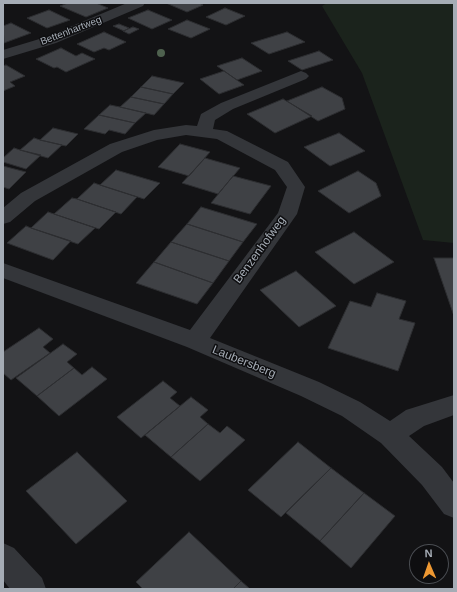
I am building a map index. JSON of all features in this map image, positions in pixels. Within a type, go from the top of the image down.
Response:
[{"type":"street","name":"Bettenhartweg","points":[[3,55],[51,40],[138,3]]},
{"type":"street","points":[[204,132],[207,118],[227,106],[300,76]]},
{"type":"street","name":"Benzenhofweg","points":[[3,218],[28,197],[116,148],[154,135],[186,130],[221,135],[282,166],[296,187],[287,214],[195,341]]},
{"type":"street","name":"Laubersberg","points":[[3,270],[195,341],[310,389],[351,409],[390,435],[432,476],[454,505]]},
{"type":"street","points":[[390,435],[415,418],[454,405]]},
{"type":"street","points":[[3,558],[31,589]]},
{"type":"shaded area","points":[[327,3],[454,3],[454,243],[423,240],[362,73],[322,6]]},
{"type":"building","points":[[68,3],[96,3],[108,8],[86,17],[60,6]]},
{"type":"building","points":[[166,3],[199,3],[203,5],[187,12]]},
{"type":"building","points":[[225,8],[245,16],[226,25],[206,17]]},
{"type":"building","points":[[49,10],[70,20],[47,28],[27,18]]},
{"type":"building","points":[[148,10],[172,20],[152,29],[128,18]]},
{"type":"building","points":[[187,20],[210,29],[191,38],[168,29]]},
{"type":"building","points":[[11,23],[31,33],[4,43],[3,26]]},
{"type":"building","points":[[119,24],[129,28],[124,31],[113,26]]},
{"type":"building","points":[[133,27],[139,29],[129,34],[123,31]]},
{"type":"building","points":[[104,32],[126,42],[109,50],[104,48],[94,52],[77,44]]},
{"type":"building","points":[[287,32],[305,42],[269,54],[251,43]]},
{"type":"building","points":[[61,48],[76,56],[82,53],[95,59],[66,72],[36,59]]},
{"type":"building","points":[[319,51],[333,60],[302,70],[288,61]]},
{"type":"building","points":[[242,58],[262,71],[237,80],[217,66]]},
{"type":"building","points":[[6,65],[25,76],[10,82],[15,86],[3,91],[3,66]]},
{"type":"building","points":[[224,71],[244,85],[219,94],[200,79]]},
{"type":"building","points":[[152,76],[184,83],[173,94],[141,87]]},
{"type":"building","points":[[141,87],[173,94],[164,104],[131,97]]},
{"type":"building","points":[[322,87],[342,98],[345,109],[318,121],[287,101]]},
{"type":"building","points":[[131,97],[164,104],[154,115],[120,107]]},
{"type":"building","points":[[283,99],[312,116],[275,133],[247,114]]},
{"type":"building","points":[[110,105],[146,113],[135,123],[99,115]]},
{"type":"building","points":[[99,115],[135,123],[125,134],[109,130],[105,134],[84,129]]},
{"type":"building","points":[[53,128],[78,134],[66,146],[40,140]]},
{"type":"building","points":[[339,133],[365,151],[330,166],[304,147]]},
{"type":"building","points":[[34,138],[62,145],[48,158],[20,150]]},
{"type":"building","points":[[180,144],[210,152],[189,176],[158,167]]},
{"type":"building","points":[[14,148],[41,155],[26,169],[3,162],[3,158]]},
{"type":"building","points":[[205,158],[240,168],[218,194],[182,183]]},
{"type":"building","points":[[3,166],[26,172],[9,189],[3,187]]},
{"type":"building","points":[[116,170],[160,183],[144,199],[100,185]]},
{"type":"building","points":[[358,171],[376,183],[381,196],[349,213],[318,191]]},
{"type":"building","points":[[233,176],[271,186],[250,214],[211,203]]},
{"type":"building","points":[[94,183],[137,197],[121,214],[77,199]]},
{"type":"building","points":[[72,198],[116,212],[99,229],[54,214]]},
{"type":"building","points":[[201,207],[257,224],[243,242],[187,224]]},
{"type":"building","points":[[48,212],[95,228],[78,244],[31,228]]},
{"type":"building","points":[[187,224],[243,242],[229,261],[171,242]]},
{"type":"building","points":[[26,226],[71,241],[53,260],[7,243]]},
{"type":"building","points":[[354,232],[394,262],[354,284],[315,252]]},
{"type":"building","points":[[171,242],[229,261],[213,283],[154,262]]},
{"type":"building","points":[[434,258],[454,258],[454,316]]},
{"type":"building","points":[[154,262],[213,283],[197,304],[136,283]]},
{"type":"building","points":[[296,271],[336,306],[299,327],[260,290]]},
{"type":"building","points":[[377,293],[406,301],[399,319],[415,323],[398,371],[328,348],[350,301],[371,307]]},
{"type":"building","points":[[39,328],[53,339],[43,347],[50,353],[11,380],[3,373],[3,352]]},
{"type":"building","points":[[63,344],[77,354],[67,362],[74,368],[37,396],[16,378]]},
{"type":"building","points":[[92,367],[107,379],[59,416],[37,396],[74,368],[82,375]]},
{"type":"building","points":[[163,381],[177,392],[170,398],[180,406],[141,438],[117,417]]},
{"type":"building","points":[[191,397],[208,410],[200,417],[208,424],[171,457],[145,435]]},
{"type":"building","points":[[208,424],[220,433],[227,426],[245,440],[200,481],[171,457]]},
{"type":"building","points":[[298,442],[331,468],[281,517],[248,490]]},
{"type":"building","points":[[77,452],[127,501],[76,544],[26,491]]},
{"type":"building","points":[[331,468],[364,493],[320,541],[286,513]]},
{"type":"building","points":[[364,493],[395,516],[351,568],[320,541]]},
{"type":"building","points":[[189,532],[241,581],[233,589],[143,589],[136,582]]},
{"type":"building","points":[[241,581],[250,589],[233,589]]}]
